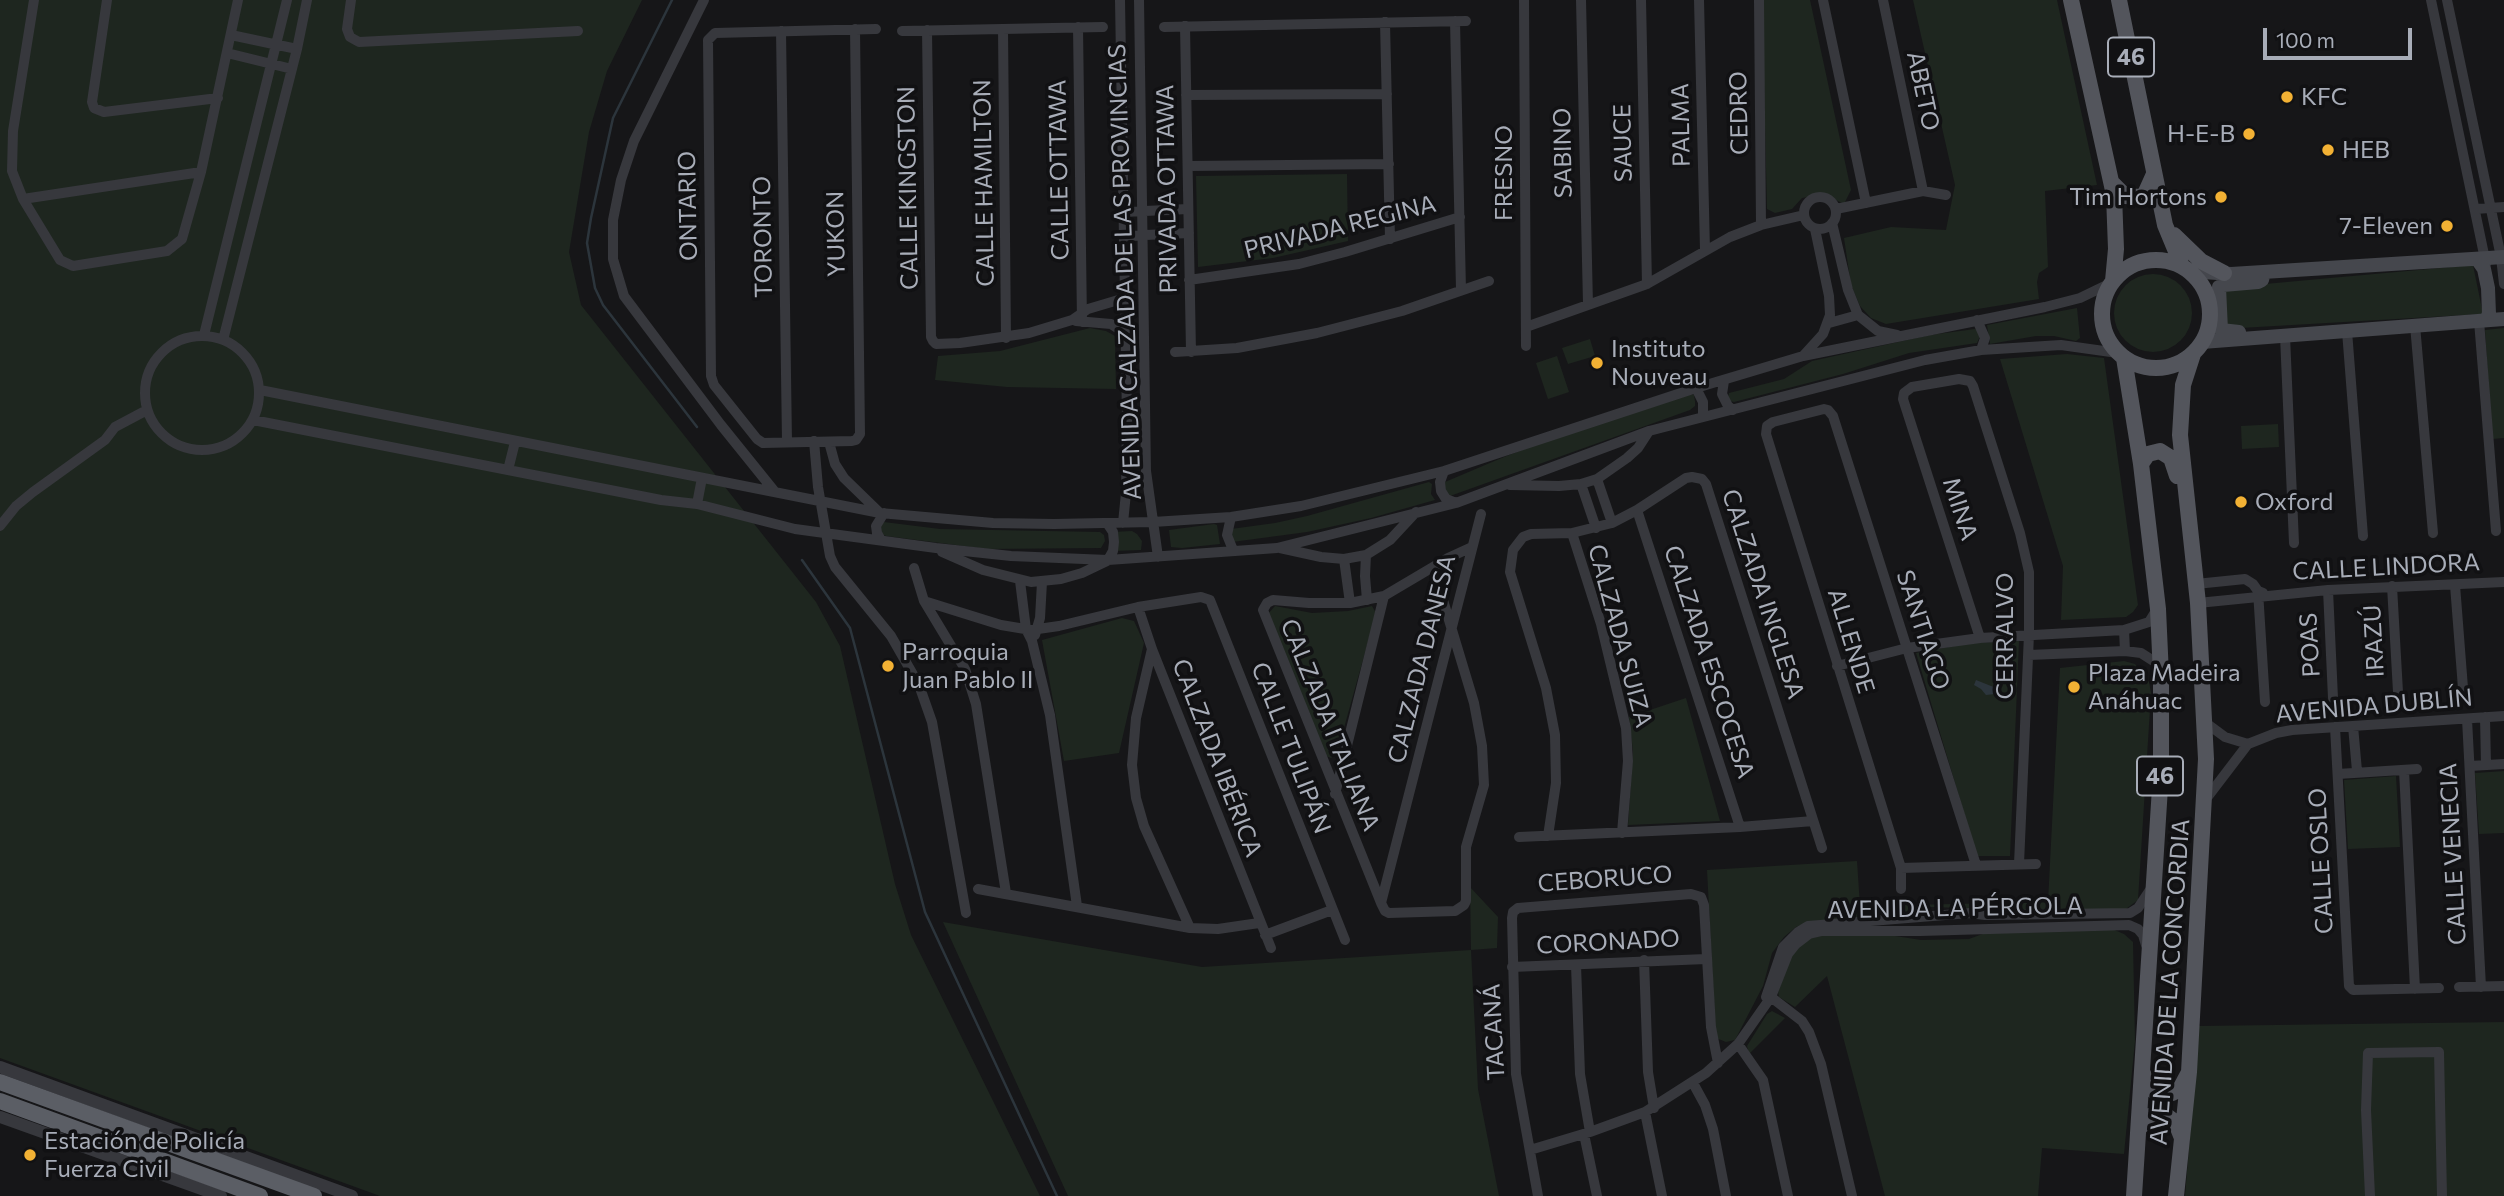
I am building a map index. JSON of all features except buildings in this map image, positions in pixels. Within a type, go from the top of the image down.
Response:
[{"type":"highway","points":[[0,1082],[314,1196]]},
{"type":"highway","points":[[0,1101],[257,1195]]},
{"type":"highway","points":[[220,1196],[257,1195]]},
{"type":"main road","name":"46","points":[[2071,0],[2112,183],[2116,235],[2112,282],[2103,304],[2102,319],[2106,334],[2121,356]]},
{"type":"main road","name":"46","points":[[2119,0],[2165,225],[2186,269],[2205,290],[2209,302],[2208,328],[2198,348]]},
{"type":"main road","points":[[2112,183],[2125,196],[2140,197],[2145,194],[2154,174]]},
{"type":"main road","points":[[2165,225],[2201,261],[2224,273]]},
{"type":"main road","points":[[2112,282],[2133,264],[2145,260],[2170,261],[2186,269],[2224,273],[2503,257]]},
{"type":"main road","points":[[2121,356],[2136,365],[2163,368],[2184,360],[2198,348],[2278,337],[2491,320],[2488,288],[2481,259]]},
{"type":"main road","points":[[2264,272],[2262,280],[2258,282],[2220,287],[2220,327],[2225,332],[2260,331],[2278,337]]},
{"type":"main road","name":"AVENIDA DE LA CONCORDIA","points":[[2176,1196],[2189,1072],[2205,800],[2206,723],[2198,603],[2180,435],[2183,385],[2198,348]]},
{"type":"main road","name":"AVENIDA DE LA CONCORDIA","points":[[2121,356],[2141,464],[2158,609],[2161,675],[2161,772],[2134,1196]]},
{"type":"main road","points":[[2141,464],[2144,458],[2154,452],[2167,454],[2174,464],[2188,511]]},
{"type":"main road","points":[[2142,1069],[2148,1086],[2163,1094],[2180,1089],[2189,1072]]},
{"type":"main road","points":[[2140,1127],[2150,1116],[2164,1114],[2176,1123],[2182,1138]]},
{"type":"street","points":[[34,0],[11,153],[12,171],[23,199],[60,260],[73,266],[167,251],[182,239],[201,172],[238,0]]},
{"type":"street","points":[[107,0],[92,102],[94,108],[104,112],[218,98]]},
{"type":"street","points":[[204,335],[287,0]]},
{"type":"street","points":[[223,340],[307,0]]},
{"type":"street","points":[[351,0],[347,29],[350,37],[359,42],[578,31]]},
{"type":"street","points":[[704,0],[634,141],[621,180],[613,220],[612,259],[624,296],[721,425],[776,492]]},
{"type":"street","name":"AVENIDA CALZADA DE LAS PROVINCIAS","points":[[1120,0],[1127,459],[1123,523]]},
{"type":"street","name":"AVENIDA CALZADA DE LAS PROVINCIAS","points":[[1139,0],[1146,471],[1158,557]]},
{"type":"street","name":"FRESNO","points":[[1524,0],[1526,346]]},
{"type":"street","name":"SABINO","points":[[1581,0],[1588,304]]},
{"type":"street","name":"SAUCE","points":[[1641,0],[1647,285]]},
{"type":"street","name":"PALMA","points":[[1699,0],[1705,250]]},
{"type":"street","name":"CEDRO","points":[[1759,0],[1761,225]]},
{"type":"street","points":[[1823,0],[1866,203]]},
{"type":"street","name":"ABETO","points":[[1883,0],[1923,191]]},
{"type":"street","points":[[2431,0],[2474,208],[2481,259]]},
{"type":"street","points":[[2447,0],[2490,208],[2503,257],[2504,285]]},
{"type":"street","points":[[1164,27],[1461,21],[1461,290]]},
{"type":"street","points":[[1385,22],[1390,239]]},
{"type":"street","name":"PRIVADA OTTAWA","points":[[1185,26],[1191,352]]},
{"type":"street","name":"CALLE OTTAWA","points":[[1077,27],[1079,318]]},
{"type":"street","points":[[902,31],[1103,27]]},
{"type":"street","name":"YUKON","points":[[829,442],[852,441],[859,437],[855,29]]},
{"type":"street","points":[[781,31],[876,29]]},
{"type":"street","name":"CALLE HAMILTON","points":[[1003,29],[1006,338]]},
{"type":"street","name":"CALLE KINGSTON","points":[[927,30],[931,337],[936,344],[1006,338]]},
{"type":"street","name":"ONTARIO","points":[[781,31],[715,33],[710,36],[711,376],[714,385],[757,439],[763,443],[787,442]]},
{"type":"street","name":"TORONTO","points":[[781,31],[787,442]]},
{"type":"street","points":[[231,35],[297,49]]},
{"type":"street","points":[[227,53],[292,69]]},
{"type":"street","points":[[1186,95],[1387,94]]},
{"type":"street","points":[[1188,166],[1389,164]]},
{"type":"street","points":[[23,199],[201,172]]},
{"type":"street","points":[[1836,209],[1923,191],[1946,195]]},
{"type":"street","points":[[1803,356],[1819,340],[1829,323],[1829,296],[1815,229],[1805,221],[1804,215],[1806,204],[1814,197],[1825,197],[1836,209],[1832,223],[1848,290],[1858,315],[1878,331],[1901,336]]},
{"type":"street","points":[[2474,208],[2504,207]]},
{"type":"street","points":[[1123,212],[1188,209]]},
{"type":"street","points":[[1526,327],[1647,285],[1705,250],[1761,225],[1804,215]]},
{"type":"street","name":"PRIVADA REGINA","points":[[1189,281],[1299,264],[1460,217]]},
{"type":"street","points":[[1815,229],[1826,228],[1832,223]]},
{"type":"street","points":[[1124,236],[1189,233]]},
{"type":"street","points":[[1175,352],[1237,348],[1317,333],[1402,311],[1489,281]]},
{"type":"street","points":[[260,390],[882,513],[993,523],[1153,522],[1231,517],[1301,506],[1444,471],[1696,388],[1803,356],[2057,304],[2095,292],[2112,282]]},
{"type":"street","points":[[1829,296],[1848,290]]},
{"type":"street","points":[[1006,338],[1079,318],[1125,298]]},
{"type":"street","points":[[1829,323],[1858,315]]},
{"type":"street","points":[[1079,318],[1111,324],[1125,333]]},
{"type":"street","points":[[1978,320],[1984,338],[1981,350]]},
{"type":"street","points":[[2491,320],[2496,531]]},
{"type":"street","points":[[2415,325],[2433,533]]},
{"type":"street","points":[[2347,331],[2363,536]]},
{"type":"street","points":[[204,335],[223,340],[242,351],[254,369],[260,390],[253,420],[239,437],[220,448],[186,449],[166,438],[151,419],[145,396],[148,373],[161,353],[181,340],[204,335]]},
{"type":"street","points":[[2278,337],[2294,543]]},
{"type":"street","points":[[253,420],[661,500],[697,503],[782,526],[824,533],[1011,556],[1108,561],[1277,548],[1456,503],[1648,431],[1925,360],[1981,350],[2070,345],[2121,356]]},
{"type":"street","name":"MINA","points":[[1965,379],[1912,387],[1904,393],[1904,405],[1980,638]]},
{"type":"street","name":"CERRALVO","points":[[1965,379],[1973,386],[2020,533],[2029,572],[2029,654],[2020,864]]},
{"type":"street","points":[[1724,381],[1724,400],[1733,410]]},
{"type":"street","points":[[1696,388],[1703,402],[1703,417]]},
{"type":"street","points":[[0,526],[16,506],[105,440],[115,427],[147,410]]},
{"type":"street","name":"ALLENDE","points":[[1828,410],[1773,422],[1767,426],[1766,434],[1901,868],[1901,889]]},
{"type":"street","name":"SANTIAGO","points":[[1828,410],[1833,416],[1976,865]]},
{"type":"street","points":[[1506,485],[1540,487],[1581,484],[1597,479],[1638,448],[1648,431]]},
{"type":"street","points":[[508,470],[515,442]]},
{"type":"street","points":[[787,442],[829,442],[835,464],[844,478],[882,513]]},
{"type":"street","points":[[814,442],[824,533],[835,567],[891,636],[919,685],[932,722],[965,913]]},
{"type":"street","points":[[1444,471],[1440,482],[1441,491],[1446,499],[1456,503]]},
{"type":"street","name":"CALZADA INGLESA","points":[[1548,836],[1556,783],[1555,735],[1546,688],[1510,572],[1510,561],[1517,542],[1531,534],[1572,533],[1612,523],[1686,478],[1697,477],[1706,484],[1822,848]]},
{"type":"street","points":[[697,503],[702,478]]},
{"type":"street","points":[[1597,479],[1612,523]]},
{"type":"street","points":[[1581,484],[1597,528]]},
{"type":"street","name":"CALZADA ESCOCESA","points":[[1637,510],[1740,827]]},
{"type":"street","points":[[1277,548],[1344,559],[1366,555],[1390,540],[1416,512]]},
{"type":"street","points":[[881,540],[876,526],[882,513]]},
{"type":"street","name":"CALZADA DANESA","points":[[1381,903],[1482,514]]},
{"type":"street","points":[[1231,517],[1227,535],[1233,550]]},
{"type":"street","points":[[936,548],[983,570],[1020,581],[1042,582],[1082,573],[1108,561],[1114,542],[1113,532],[1107,523]]},
{"type":"street","name":"CALZADA SUIZA","points":[[1572,533],[1601,624],[1626,728],[1628,761],[1622,833]]},
{"type":"street","name":"CALZADA DANESA","points":[[1350,603],[1384,596],[1472,547]]},
{"type":"street","points":[[1366,555],[1364,576],[1367,600]]},
{"type":"street","points":[[1344,559],[1350,603]]},
{"type":"street","points":[[1381,903],[1389,913],[1460,910],[1466,901],[1466,847],[1484,785],[1482,746],[1474,703],[1433,567]]},
{"type":"street","points":[[914,568],[923,601],[965,669],[976,704],[1006,893]]},
{"type":"street","name":"CALLE LINDORA","points":[[2196,584],[2245,579],[2253,584],[2259,595]]},
{"type":"street","points":[[1020,581],[1026,629],[1050,715],[1077,906]]},
{"type":"street","points":[[1031,641],[1038,629],[1042,582]]},
{"type":"street","name":"CALLE LINDORA","points":[[2198,603],[2328,590],[2504,582]]},
{"type":"street","points":[[2455,584],[2463,688]]},
{"type":"street","name":"IRAZÚ","points":[[2392,586],[2398,692]]},
{"type":"street","name":"POAS","points":[[2328,590],[2333,698]]},
{"type":"street","points":[[2259,595],[2264,702]]},
{"type":"street","points":[[1335,794],[1384,596]]},
{"type":"street","name":"CALLE TULIPÁN","points":[[1138,607],[1201,597],[1210,600],[1345,940]]},
{"type":"street","name":"CALZADA ITALIANA","points":[[1350,603],[1273,600],[1264,606],[1263,610],[1381,903]]},
{"type":"street","points":[[923,601],[1001,625],[1026,629],[1038,629],[1138,607]]},
{"type":"street","name":"CALZADA IBÉRICA","points":[[1138,607],[1152,649],[1271,948]]},
{"type":"street","points":[[1837,666],[1907,648],[1980,638],[2124,630],[2149,622],[2158,609]]},
{"type":"street","points":[[2124,630],[2125,651]]},
{"type":"street","points":[[2078,632],[2079,652]]},
{"type":"street","points":[[1152,649],[1136,718],[1132,765],[1136,797],[1144,826],[1190,928]]},
{"type":"street","points":[[2029,654],[2125,651],[2141,653],[2155,663],[2161,675]]},
{"type":"street","name":"AVENIDA DUBLÍN","points":[[2206,723],[2225,737],[2248,744],[2292,730],[2504,716]]},
{"type":"street","name":"CALLE VENECIA","points":[[2485,717],[2486,765]]},
{"type":"street","name":"CALLE VENECIA","points":[[2467,719],[2481,987]]},
{"type":"street","name":"CALLE OSLO","points":[[2353,726],[2357,771]]},
{"type":"street","name":"CALLE OSLO","points":[[2335,727],[2349,986],[2353,990],[2415,989]]},
{"type":"street","name":"AVENIDA DUBLÍN","points":[[2205,800],[2248,744]]},
{"type":"street","points":[[2470,766],[2504,764]]},
{"type":"street","points":[[2338,774],[2417,769]]},
{"type":"street","points":[[2404,770],[2415,989],[2439,988]]},
{"type":"street","points":[[1519,837],[1813,821]]},
{"type":"street","points":[[1901,868],[2036,864]]},
{"type":"street","name":"AVENIDA LA PÉRGOLA","points":[[1767,998],[1783,947],[1808,926],[1970,913],[2130,912],[2138,908],[2154,884]]},
{"type":"street","points":[[978,889],[1190,928],[1218,929],[1259,923]]},
{"type":"street","name":"CEBORUCO","points":[[1513,912],[1522,906],[1691,894],[1701,897],[1704,905],[1706,959]]},
{"type":"street","points":[[1265,935],[1332,910]]},
{"type":"street","name":"TACANÁ","points":[[1513,912],[1516,1074],[1538,1196]]},
{"type":"street","points":[[1985,915],[1985,929]]},
{"type":"street","points":[[1904,918],[1905,930]]},
{"type":"street","name":"AVENIDA LA PÉRGOLA","points":[[1767,998],[1788,954],[1809,933],[1822,931],[2129,925],[2143,935],[2150,966]]},
{"type":"street","points":[[1706,959],[1711,1027],[1718,1063]]},
{"type":"street","name":"CORONADO","points":[[1512,967],[1706,959]]},
{"type":"street","points":[[1644,960],[1650,1110],[1662,1196]]},
{"type":"street","points":[[1576,965],[1580,1074],[1597,1196]]},
{"type":"street","points":[[2459,987],[2504,986]]},
{"type":"street","points":[[1530,1150],[1650,1110],[1693,1083],[1738,1044],[1767,998],[1802,1021],[1813,1040],[1852,1196]]},
{"type":"street","points":[[1738,1044],[1762,1080],[1788,1196]]},
{"type":"street","points":[[2370,1196],[2366,1110],[2368,1053],[2439,1052],[2442,1196]]},
{"type":"street","points":[[0,1067],[352,1196]]},
{"type":"street","points":[[1693,1083],[1705,1105],[1713,1129],[1726,1196]]},
{"type":"street","points":[[0,1116],[220,1196]]},
{"type":"shaded area","points":[[0,0],[642,0],[607,71],[589,132],[569,252],[581,305],[816,602],[840,646],[895,884],[911,935],[1040,1196],[380,1196],[0,1058]]},
{"type":"shaded area","points":[[1762,0],[1810,0],[1851,190],[1844,204],[1824,194],[1802,198],[1792,209],[1775,213],[1767,209]]},
{"type":"shaded area","points":[[1913,0],[2057,0],[2097,185],[2045,191],[2048,267],[2039,273],[2039,299],[1886,324],[1871,318],[1860,306],[1851,285],[1844,238],[1891,227],[1946,230],[1955,185]]},
{"type":"shaded area","points":[[1347,174],[1348,241],[1273,258],[1198,267],[1196,176]]},
{"type":"shaded area","points":[[2473,265],[2483,314],[2223,329],[2221,288]]},
{"type":"shaded area","points":[[2153,274],[2168,277],[2180,286],[2189,298],[2192,313],[2189,328],[2180,340],[2168,349],[2153,352],[2138,349],[2126,340],[2117,328],[2114,313],[2117,298],[2126,286],[2138,277]]},
{"type":"shaded area","points":[[2077,308],[2080,338],[2076,341],[2054,336],[2036,336],[1990,344],[1987,325]]},
{"type":"shaded area","points":[[1090,328],[1115,336],[1116,389],[1007,387],[935,380],[938,356],[1000,351]]},
{"type":"shaded area","points":[[2504,328],[2504,438],[2492,439],[2485,330]]},
{"type":"shaded area","points":[[1975,329],[1980,336],[1977,343],[1909,353],[1843,374],[1734,402],[1728,397],[1729,393],[1784,379],[1812,361],[1930,335]]},
{"type":"shaded area","points":[[1590,339],[1595,356],[1568,364],[1562,348]]},
{"type":"shaded area","points":[[2067,354],[2104,358],[2138,605],[2126,617],[2061,620],[2063,566],[2000,359]]},
{"type":"shaded area","points":[[1557,356],[1569,392],[1548,399],[1536,363]]},
{"type":"shaded area","points":[[1690,394],[1694,395],[1695,406],[1690,410],[1450,496],[1445,495],[1445,482],[1504,457],[1553,438]]},
{"type":"shaded area","points":[[2278,424],[2279,447],[2242,449],[2241,426]]},
{"type":"shaded area","points":[[1429,482],[1432,484],[1431,494],[1435,500],[1307,532],[1232,542],[1231,529],[1307,516]]},
{"type":"shaded area","points":[[884,522],[940,529],[1100,532],[1105,541],[1101,548],[987,549],[886,536],[880,533],[880,526]]},
{"type":"shaded area","points":[[1217,525],[1220,544],[1171,547],[1169,530]]},
{"type":"shaded area","points":[[1132,531],[1142,541],[1141,550],[1113,551],[1113,532]]},
{"type":"shaded area","points":[[1275,606],[1312,613],[1348,611],[1372,606],[1376,613],[1337,753],[1331,758],[1326,756],[1267,615]]},
{"type":"shaded area","points":[[1122,618],[1134,621],[1144,643],[1119,753],[1064,761],[1042,640]]},
{"type":"shaded area","points":[[2019,641],[2010,856],[1977,856],[1916,653],[1971,643]]},
{"type":"shaded area","points":[[2124,661],[2135,664],[2149,682],[2151,693],[2138,900],[2122,912],[1980,913],[1964,908],[1928,907],[1894,917],[1809,922],[1796,927],[1784,937],[1772,953],[1763,986],[1735,1040],[1726,1042],[1716,1038],[1707,870],[1857,861],[1860,906],[2048,902],[2060,668]]},
{"type":"shaded area","points":[[1976,680],[1996,688],[1995,694],[1986,695],[1974,685]]},
{"type":"shaded area","points":[[1686,698],[1720,821],[1628,825],[1633,751],[1629,717]]},
{"type":"shaded area","points":[[2504,771],[2504,833],[2479,834],[2475,773]]},
{"type":"shaded area","points":[[2396,776],[2400,847],[2348,849],[2344,780]]},
{"type":"shaded area","points":[[1470,887],[1498,917],[1497,948],[1471,950]]},
{"type":"shaded area","points":[[943,922],[1202,967],[1471,950],[1478,1089],[1499,1196],[1068,1196]]},
{"type":"shaded area","points":[[2112,929],[2133,942],[2135,1041],[2124,1154],[2042,1148],[2038,1196],[1885,1196],[1827,976],[1795,1007],[1779,997],[1778,992],[1791,954],[1810,938],[1820,935],[1889,935],[1921,940],[1969,939],[1988,932]]},
{"type":"shaded area","points":[[1772,1011],[1785,1018],[1749,1054],[1747,1046],[1767,1014]]},
{"type":"shaded area","points":[[2504,1022],[2504,1196],[2185,1196],[2199,1026]]},
{"type":"waterway","points":[[672,0],[613,118],[587,243],[595,288],[603,305],[697,427]]},
{"type":"waterway","points":[[802,560],[850,628],[925,912],[1057,1196]]},
{"type":"place","name":"KFC","points":[[2287,97]]},
{"type":"place","name":"H-E-B","points":[[2249,134]]},
{"type":"place","name":"HEB","points":[[2328,150]]},
{"type":"place","name":"Tim Hortons","points":[[2221,197]]},
{"type":"place","name":"7-Eleven","points":[[2447,226]]},
{"type":"place","name":"Instituto Nouveau","points":[[1597,363]]},
{"type":"place","name":"Oxford","points":[[2241,502]]},
{"type":"place","name":"Parroquia Juan Pablo II","points":[[888,666]]},
{"type":"place","name":"Plaza Madeira Anáhuac","points":[[2074,687]]},
{"type":"place","name":"Estación de Policía Fuerza Civil","points":[[30,1155]]}]
